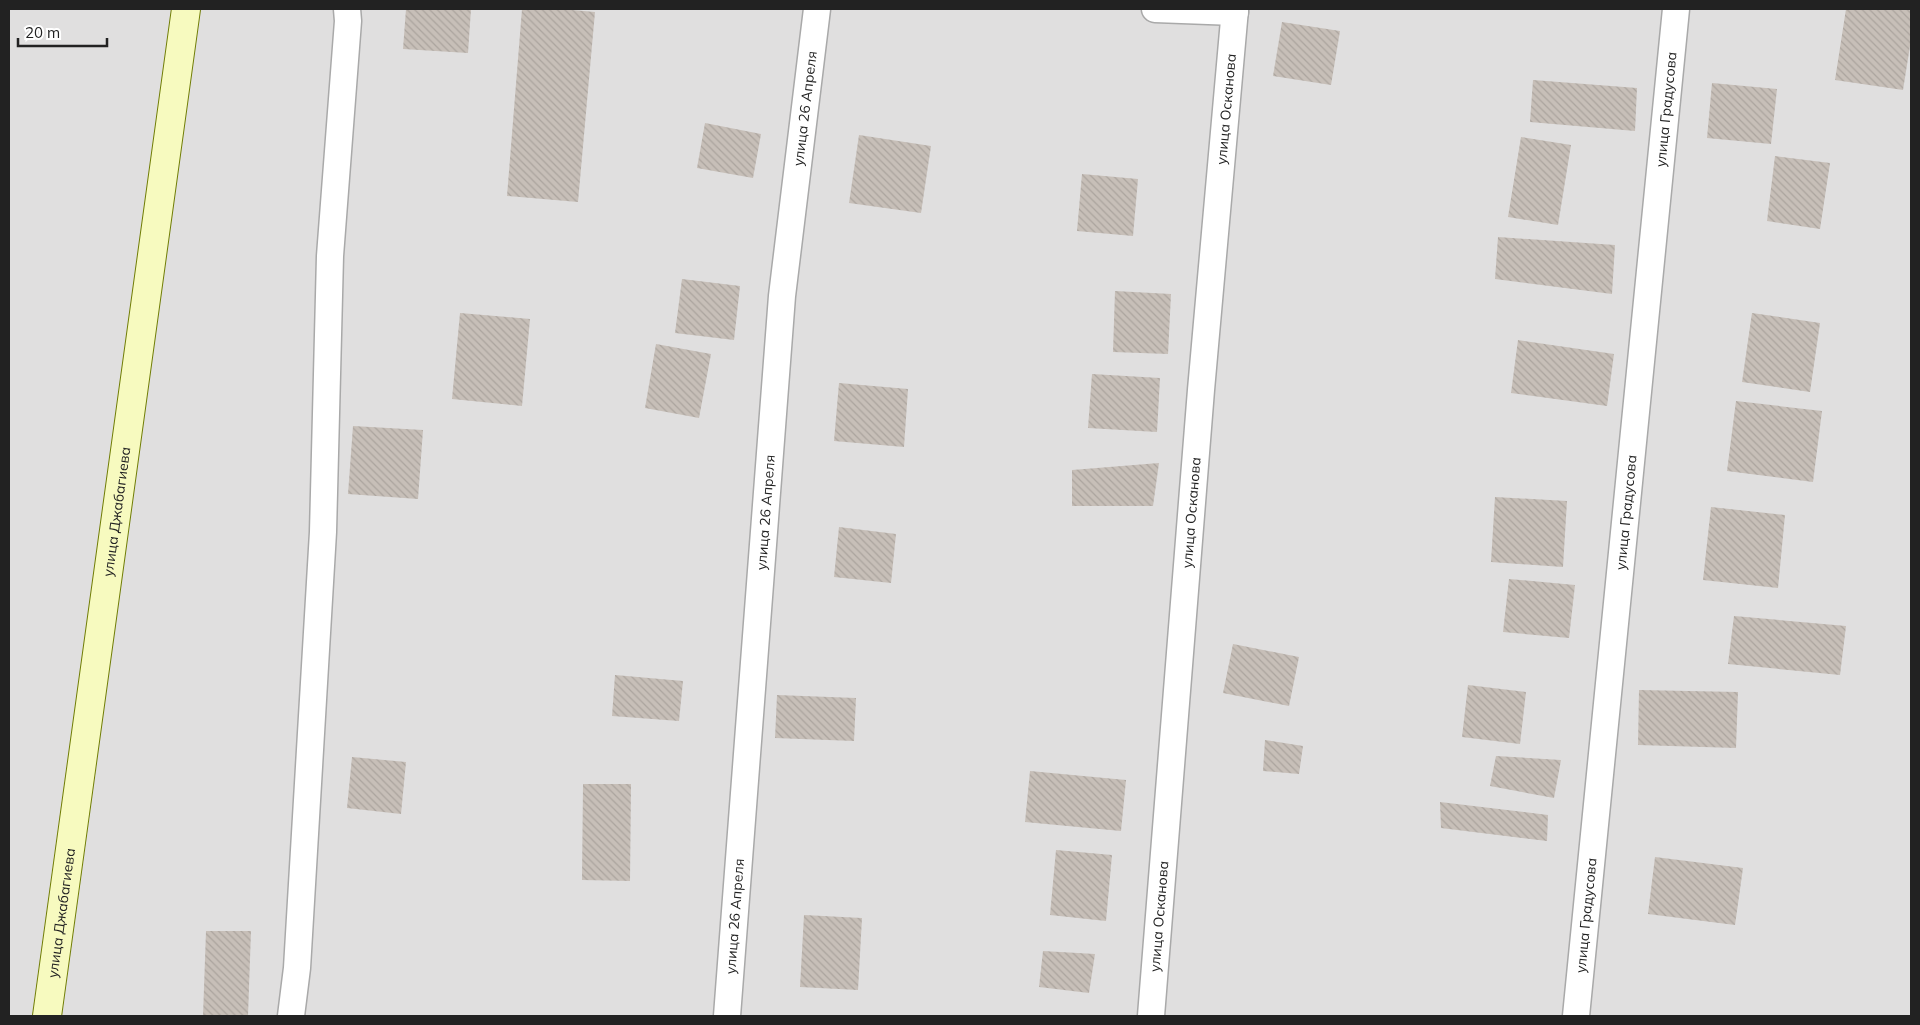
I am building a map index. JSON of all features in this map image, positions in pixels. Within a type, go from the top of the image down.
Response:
[{"type":"main road","name":"улица Джабагиева","points":[[47,1016],[186,9]]},
{"type":"street","points":[[291,1016],[297,968],[322,542],[330,256],[348,21],[347,9]]},
{"type":"street","name":"улица 26 Апреля","points":[[727,1016],[782,296],[817,9]]},
{"type":"street","points":[[1155,9],[1235,11]]},
{"type":"street","name":"улица Градусова","points":[[1576,1016],[1676,9]]},
{"type":"street","name":"улица Осканова","points":[[1151,1016],[1201,390],[1235,11]]},
{"type":"shaded area","points":[[9,9],[1911,9],[1911,1016],[9,1016]]},
{"type":"building","points":[[406,9],[471,9],[468,53],[403,49]]},
{"type":"building","points":[[522,9],[561,9],[595,12],[578,202],[507,196]]},
{"type":"building","points":[[1846,9],[1911,9],[1911,40],[1903,90],[1835,80]]},
{"type":"building","points":[[1282,22],[1340,31],[1331,85],[1273,76]]},
{"type":"building","points":[[1533,80],[1637,88],[1635,131],[1530,122]]},
{"type":"building","points":[[1712,83],[1777,89],[1771,144],[1707,138]]},
{"type":"building","points":[[705,123],[761,134],[753,178],[697,168]]},
{"type":"building","points":[[859,135],[931,146],[921,213],[849,203]]},
{"type":"building","points":[[1521,137],[1571,145],[1558,225],[1508,217]]},
{"type":"building","points":[[1775,156],[1830,163],[1820,229],[1767,221]]},
{"type":"building","points":[[1082,174],[1138,179],[1133,236],[1077,231]]},
{"type":"building","points":[[1498,237],[1615,245],[1612,294],[1495,279]]},
{"type":"building","points":[[682,279],[740,286],[734,340],[675,333]]},
{"type":"building","points":[[1115,291],[1171,294],[1168,354],[1113,352]]},
{"type":"building","points":[[460,313],[530,319],[522,406],[452,399]]},
{"type":"building","points":[[1752,313],[1820,323],[1810,392],[1742,382]]},
{"type":"building","points":[[1518,340],[1614,354],[1607,406],[1511,393]]},
{"type":"building","points":[[656,344],[711,354],[699,418],[645,408]]},
{"type":"building","points":[[1092,374],[1160,378],[1157,432],[1088,428]]},
{"type":"building","points":[[839,383],[908,389],[904,447],[834,441]]},
{"type":"building","points":[[1736,401],[1822,411],[1813,482],[1727,471]]},
{"type":"building","points":[[353,426],[423,430],[418,499],[348,494]]},
{"type":"building","points":[[1159,463],[1153,506],[1072,506],[1072,470]]},
{"type":"building","points":[[1495,497],[1567,501],[1563,567],[1491,562]]},
{"type":"building","points":[[1711,507],[1785,515],[1778,588],[1703,580]]},
{"type":"building","points":[[839,527],[896,534],[891,583],[834,577]]},
{"type":"building","points":[[1509,579],[1575,585],[1569,638],[1503,632]]},
{"type":"building","points":[[1734,616],[1846,626],[1840,675],[1728,664]]},
{"type":"building","points":[[1233,644],[1299,657],[1289,706],[1223,693]]},
{"type":"building","points":[[615,675],[683,681],[679,721],[612,716]]},
{"type":"building","points":[[1468,685],[1526,692],[1520,744],[1462,737]]},
{"type":"building","points":[[1639,690],[1738,692],[1736,748],[1638,745]]},
{"type":"building","points":[[777,695],[856,698],[854,741],[775,738]]},
{"type":"building","points":[[1265,740],[1303,746],[1299,774],[1263,771]]},
{"type":"building","points":[[1496,756],[1561,760],[1554,798],[1490,786]]},
{"type":"building","points":[[352,757],[406,762],[401,814],[347,808]]},
{"type":"building","points":[[1030,771],[1126,780],[1121,831],[1025,822]]},
{"type":"building","points":[[583,784],[631,784],[630,881],[582,880]]},
{"type":"building","points":[[1440,802],[1548,815],[1547,841],[1441,828]]},
{"type":"building","points":[[1056,850],[1112,855],[1106,921],[1050,915]]},
{"type":"building","points":[[1655,857],[1743,868],[1735,925],[1648,914]]},
{"type":"building","points":[[804,915],[862,918],[858,990],[800,987]]},
{"type":"building","points":[[206,931],[251,931],[248,1016],[203,1016]]},
{"type":"building","points":[[1043,951],[1095,954],[1089,993],[1039,987]]}]
